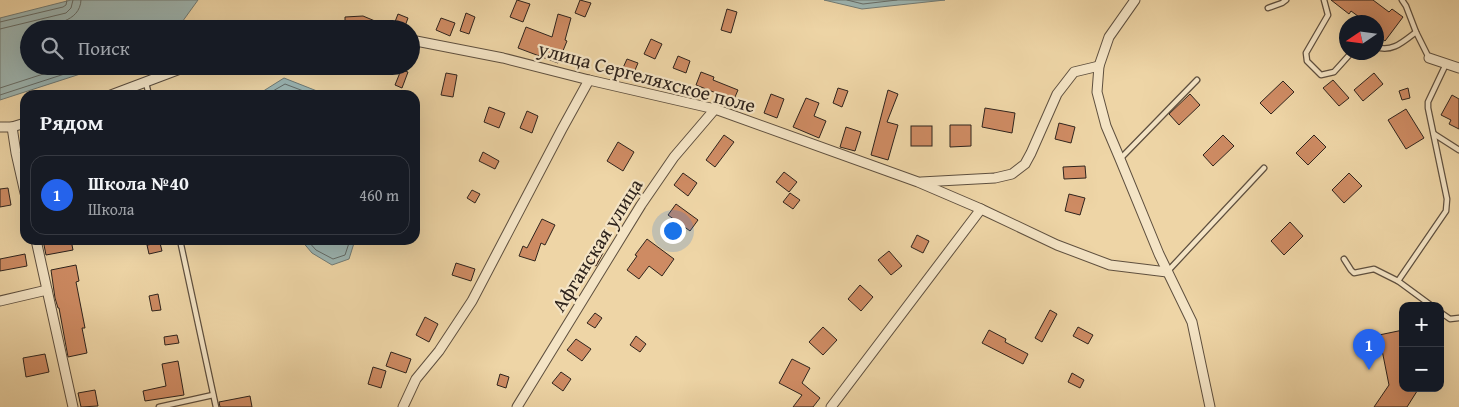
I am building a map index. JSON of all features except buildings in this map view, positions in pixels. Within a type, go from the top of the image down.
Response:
[{"type":"street","points":[[1135,0],[1109,37],[1099,66],[1097,92],[1106,126],[1167,272],[1192,322],[1210,407]]},
{"type":"street","name":"улица Сергеляхское поле","points":[[420,42],[503,58],[715,109],[918,182],[1057,245],[1110,265],[1167,272]]},
{"type":"street","points":[[1429,58],[1459,68]]},
{"type":"street","points":[[918,182],[995,178],[1012,174],[1024,164],[1031,153],[1057,94],[1068,79],[1074,72],[1099,66]]},
{"type":"street","points":[[124,90],[164,75]]},
{"type":"street","points":[[403,407],[416,378],[439,351],[472,301],[589,80]]},
{"type":"street","name":"Афганская улица","points":[[517,407],[641,205],[674,156],[715,109]]},
{"type":"street","points":[[0,127],[20,124]]},
{"type":"street","points":[[12,126],[20,171]]},
{"type":"street","points":[[831,407],[981,209]]},
{"type":"street","points":[[37,245],[73,407]]},
{"type":"street","points":[[0,300],[47,290]]},
{"type":"lane","points":[[1268,8],[1286,0]]},
{"type":"lane","points":[[1324,0],[1328,15],[1306,52],[1307,62],[1322,75],[1334,72],[1345,60]]},
{"type":"lane","points":[[1402,0],[1429,58]]},
{"type":"lane","points":[[1384,49],[1395,48],[1416,32]]},
{"type":"lane","points":[[1398,281],[1446,211],[1447,199],[1428,102],[1446,64]]},
{"type":"lane","points":[[1120,159],[1197,80]]},
{"type":"lane","points":[[146,82],[148,90]]},
{"type":"lane","points":[[1434,134],[1459,150]]},
{"type":"lane","points":[[1167,272],[1264,168]]},
{"type":"lane","points":[[181,245],[216,407]]},
{"type":"lane","points":[[1344,259],[1354,273],[1374,270],[1398,281],[1427,302]]},
{"type":"lane","points":[[1444,315],[1450,319],[1459,318]]},
{"type":"lane","points":[[159,407],[213,395]]},
{"type":"water","points":[[71,0],[198,0],[184,20],[20,20],[20,75],[77,75],[31,90],[20,90],[20,94],[0,100],[0,18]]},
{"type":"water","points":[[824,0],[945,0],[862,9]]},
{"type":"water","points":[[284,78],[314,90],[265,90]]},
{"type":"water","points":[[305,245],[353,245],[349,259],[332,265],[312,253]]},
{"type":"place","name":"Школа №40","points":[[1369,370]]}]
